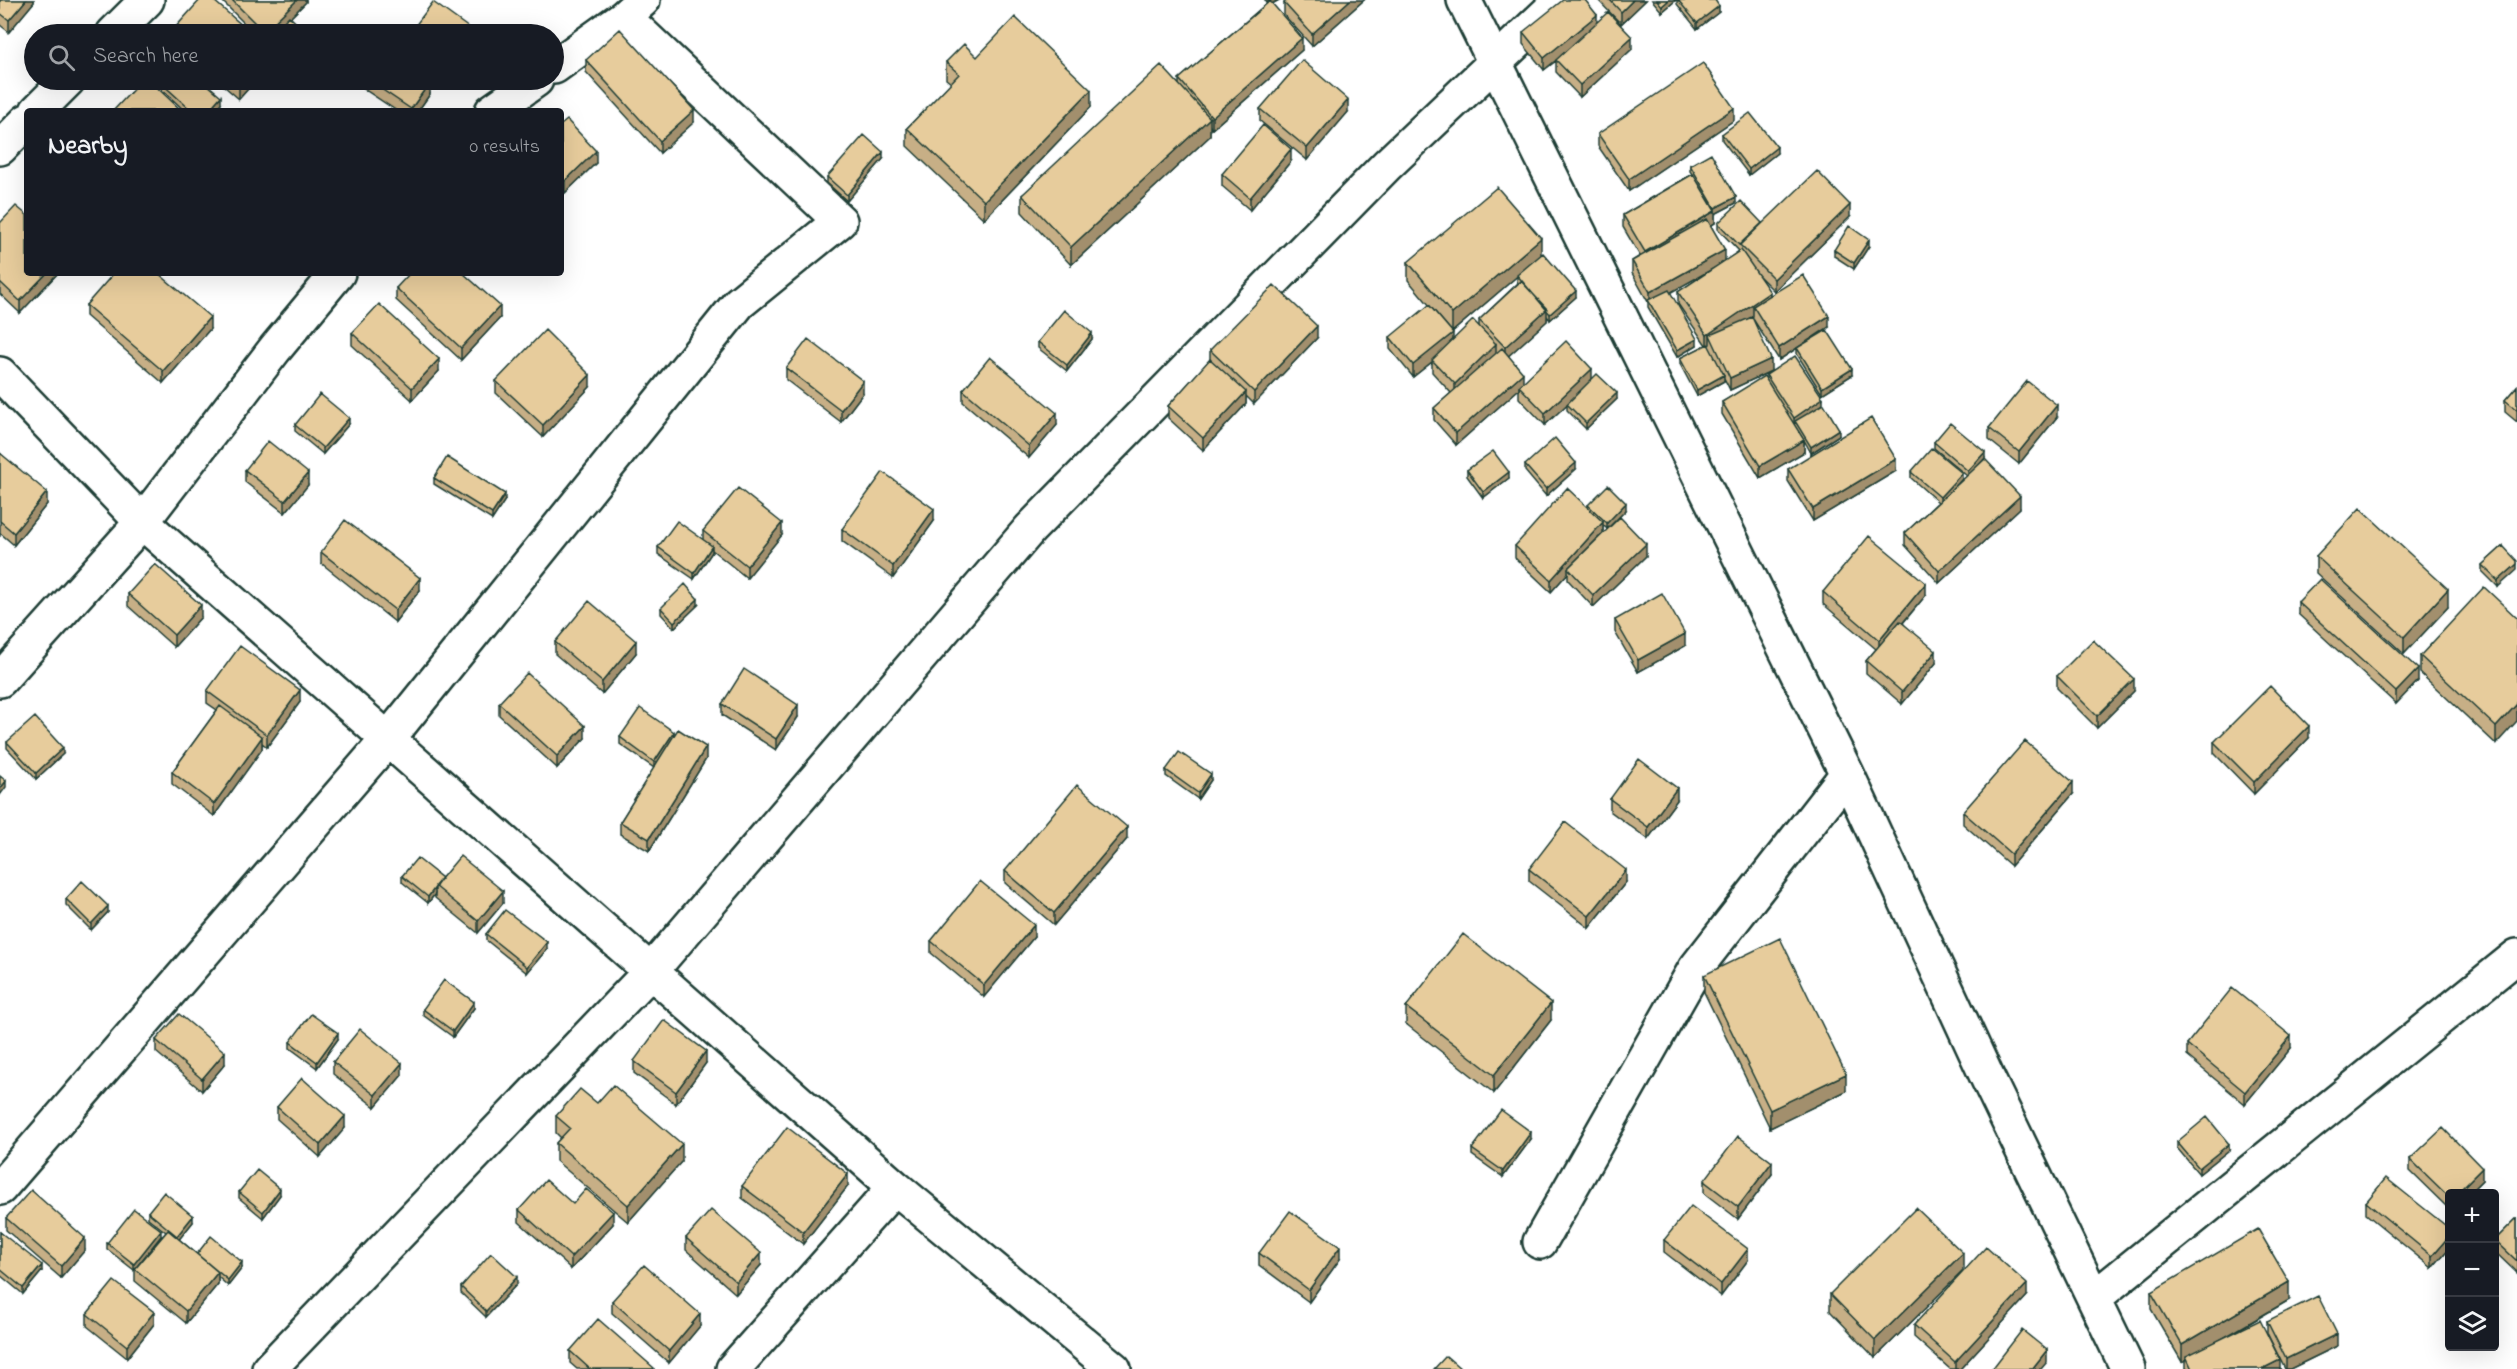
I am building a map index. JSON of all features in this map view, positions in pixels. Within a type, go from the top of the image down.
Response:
[{"type":"street","points":[[123,24],[147,0]]},
{"type":"street","points":[[1464,0],[1848,774],[1988,1079],[2128,1369]]},
{"type":"street","points":[[269,1369],[651,971],[1030,529],[1387,165],[1561,0]]},
{"type":"street","points":[[0,1188],[388,739],[739,303],[840,221],[634,9],[564,60]]},
{"type":"street","points":[[40,108],[58,90]]},
{"type":"street","points":[[496,108],[522,90]]},
{"type":"street","points":[[0,148],[24,124]]},
{"type":"street","points":[[0,680],[142,522],[275,349],[336,276]]},
{"type":"street","points":[[0,374],[142,522],[895,1187],[1114,1369]]},
{"type":"street","points":[[1540,1242],[1695,969],[1848,774]]},
{"type":"street","points":[[2094,1298],[2517,957]]},
{"type":"street","points":[[733,1369],[895,1187]]},
{"type":"building","points":[[0,0],[26,0],[9,20],[0,13]]},
{"type":"building","points":[[200,0],[213,0],[241,24],[178,24]]},
{"type":"building","points":[[232,0],[297,0],[272,24],[256,24]]},
{"type":"building","points":[[1287,0],[1350,0],[1312,34],[1284,3]]},
{"type":"building","points":[[1563,0],[1585,0],[1597,15],[1544,58],[1523,32]]},
{"type":"building","points":[[1610,0],[1633,0],[1621,12]]},
{"type":"building","points":[[1657,0],[1669,0],[1662,6]]},
{"type":"building","points":[[1678,0],[1715,0],[1719,6],[1697,23]]},
{"type":"building","points":[[1270,1],[1302,38],[1212,117],[1179,79]]},
{"type":"building","points":[[433,2],[464,24],[416,24]]},
{"type":"building","points":[[1608,12],[1632,37],[1580,85],[1556,60]]},
{"type":"building","points":[[289,16],[297,24],[281,24]]},
{"type":"building","points":[[1015,17],[1091,90],[984,201],[907,128],[959,74],[946,62],[964,44],[977,57]]},
{"type":"building","points":[[620,29],[694,110],[660,141],[586,60]]},
{"type":"building","points":[[1302,60],[1348,100],[1307,148],[1260,109]]},
{"type":"building","points":[[1703,63],[1734,108],[1629,179],[1598,134]]},
{"type":"building","points":[[1161,65],[1210,118],[1071,247],[1022,195]]},
{"type":"building","points":[[133,90],[160,90],[179,108],[116,108]]},
{"type":"building","points":[[169,90],[214,90],[221,96],[211,108],[189,108]]},
{"type":"building","points":[[383,90],[424,90],[410,108]]},
{"type":"building","points":[[1750,113],[1777,147],[1749,169],[1722,134]]},
{"type":"building","points":[[567,120],[596,151],[565,181],[564,180],[564,122]]},
{"type":"building","points":[[1263,125],[1291,149],[1250,198],[1222,174]]},
{"type":"building","points":[[864,135],[883,152],[847,195],[827,177]]},
{"type":"building","points":[[1711,153],[1736,197],[1715,208],[1690,165]]},
{"type":"building","points":[[1817,171],[1850,205],[1774,279],[1740,245]]},
{"type":"building","points":[[1693,174],[1715,211],[1645,252],[1623,215]]},
{"type":"building","points":[[1497,187],[1541,238],[1452,314],[1408,262]]},
{"type":"building","points":[[1741,201],[1762,223],[1739,245],[1718,223]]},
{"type":"building","points":[[16,206],[24,213],[24,276],[44,276],[20,301],[0,282],[0,223]]},
{"type":"building","points":[[1707,219],[1725,250],[1650,292],[1632,261]]},
{"type":"building","points":[[1849,226],[1869,240],[1854,263],[1834,250]]},
{"type":"building","points":[[1741,250],[1770,292],[1707,335],[1678,292]]},
{"type":"building","points":[[1543,253],[1576,291],[1550,314],[1517,275]]},
{"type":"building","points":[[1803,275],[1829,316],[1779,348],[1753,306]]},
{"type":"building","points":[[111,276],[162,276],[210,317],[163,371],[86,305]]},
{"type":"building","points":[[407,276],[466,276],[500,306],[461,348],[396,288]]},
{"type":"building","points":[[1521,281],[1547,309],[1505,347],[1479,320]]},
{"type":"building","points":[[1274,285],[1317,326],[1254,392],[1210,350]]},
{"type":"building","points":[[1669,290],[1697,339],[1677,350],[1648,300]]},
{"type":"building","points":[[379,304],[439,359],[412,388],[352,333]]},
{"type":"building","points":[[1429,305],[1453,333],[1413,365],[1390,337]]},
{"type":"building","points":[[1064,310],[1092,333],[1067,365],[1038,342]]},
{"type":"building","points":[[1752,317],[1771,359],[1730,378],[1710,335]]},
{"type":"building","points":[[1473,320],[1496,344],[1455,384],[1432,360]]},
{"type":"building","points":[[545,330],[590,375],[543,425],[496,381]]},
{"type":"building","points":[[1827,330],[1852,369],[1822,388],[1797,348]]},
{"type":"building","points":[[808,339],[863,381],[841,410],[786,368]]},
{"type":"building","points":[[1566,341],[1592,369],[1545,413],[1519,386]]},
{"type":"building","points":[[1708,344],[1724,375],[1697,390],[1680,358]]},
{"type":"building","points":[[1502,348],[1523,373],[1456,433],[1434,408]]},
{"type":"building","points":[[1795,356],[1823,398],[1794,418],[1766,375]]},
{"type":"building","points":[[990,357],[1057,413],[1029,446],[963,390]]},
{"type":"building","points":[[1210,359],[1246,392],[1203,438],[1168,406]]},
{"type":"building","points":[[1597,374],[1617,393],[1586,423],[1567,404]]},
{"type":"building","points":[[1764,376],[1804,440],[1760,466],[1722,402]]},
{"type":"building","points":[[2027,381],[2057,405],[2019,452],[1989,428]]},
{"type":"building","points":[[2517,386],[2517,410],[2505,400]]},
{"type":"building","points":[[320,394],[349,418],[323,448],[295,425]]},
{"type":"building","points":[[1824,404],[1839,429],[1811,447],[1795,421]]},
{"type":"building","points":[[1871,418],[1896,459],[1813,509],[1788,469]]},
{"type":"building","points":[[1950,423],[1985,452],[1968,471],[1934,442]]},
{"type":"building","points":[[1555,438],[1576,463],[1546,489],[1525,465]]},
{"type":"building","points":[[268,441],[308,473],[285,501],[245,470]]},
{"type":"building","points":[[1932,448],[1962,473],[1940,497],[1911,472]]},
{"type":"building","points":[[1493,451],[1509,472],[1483,492],[1467,470]]},
{"type":"building","points":[[0,453],[47,492],[14,533],[0,521]]},
{"type":"building","points":[[447,457],[505,494],[492,514],[434,478]]},
{"type":"building","points":[[1985,459],[2020,496],[1939,571],[1905,533]]},
{"type":"building","points":[[883,472],[934,509],[893,566],[842,529]]},
{"type":"building","points":[[1608,485],[1626,503],[1607,523],[1588,505]]},
{"type":"building","points":[[738,488],[782,523],[747,566],[703,531]]},
{"type":"building","points":[[1567,488],[1603,522],[1551,580],[1515,546]]},
{"type":"building","points":[[2360,508],[2448,589],[2404,637],[2316,556]]},
{"type":"building","points":[[1620,517],[1646,544],[1593,595],[1568,568]]},
{"type":"building","points":[[345,520],[420,578],[395,610],[321,552]]},
{"type":"building","points":[[677,521],[712,546],[694,573],[658,547]]},
{"type":"building","points":[[1869,536],[1926,583],[1879,640],[1823,592]]},
{"type":"building","points":[[2503,546],[2517,561],[2517,564],[2498,581],[2482,565]]},
{"type":"building","points":[[155,564],[201,605],[174,635],[128,594]]},
{"type":"building","points":[[2320,579],[2418,669],[2396,692],[2298,602]]},
{"type":"building","points":[[685,584],[698,599],[674,622],[661,608]]},
{"type":"building","points":[[2484,587],[2517,618],[2517,704],[2496,727],[2420,656]]},
{"type":"building","points":[[1662,593],[1685,634],[1638,660],[1615,620]]},
{"type":"building","points":[[589,601],[636,641],[602,682],[555,642]]},
{"type":"building","points":[[1900,621],[1936,651],[1902,692],[1866,661]]},
{"type":"building","points":[[2093,640],[2134,679],[2097,716],[2057,676]]},
{"type":"building","points":[[240,646],[300,690],[267,735],[207,691]]},
{"type":"building","points":[[744,669],[798,705],[776,739],[722,704]]},
{"type":"building","points":[[527,673],[585,726],[557,756],[499,703]]},
{"type":"building","points":[[2270,686],[2309,726],[2254,782],[2214,742]]},
{"type":"building","points":[[220,706],[262,737],[214,804],[172,772]]},
{"type":"building","points":[[640,708],[674,732],[654,762],[620,737]]},
{"type":"building","points":[[35,717],[63,748],[36,773],[7,742]]},
{"type":"building","points":[[678,729],[706,747],[649,839],[620,822]]},
{"type":"building","points":[[2025,741],[2073,782],[2011,854],[1963,812]]},
{"type":"building","points":[[1179,752],[1211,774],[1198,793],[1166,770]]},
{"type":"building","points":[[1639,759],[1677,788],[1648,827],[1610,799]]},
{"type":"building","points":[[0,776],[6,781],[0,789]]},
{"type":"building","points":[[1077,785],[1127,827],[1054,913],[1005,871]]},
{"type":"building","points":[[1565,822],[1626,870],[1589,916],[1529,869]]},
{"type":"building","points":[[460,856],[503,891],[478,921],[435,886]]},
{"type":"building","points":[[417,858],[442,878],[428,897],[402,876]]},
{"type":"building","points":[[82,881],[108,906],[91,924],[66,899]]},
{"type":"building","points":[[980,881],[1034,925],[984,985],[931,941]]},
{"type":"building","points":[[505,910],[547,942],[527,967],[486,934]]},
{"type":"building","points":[[1463,934],[1551,1003],[1494,1075],[1406,1007]]},
{"type":"building","points":[[1780,938],[1846,1074],[1770,1110],[1704,975]]},
{"type":"building","points":[[444,980],[474,1002],[453,1031],[423,1009]]},
{"type":"building","points":[[2232,988],[2291,1036],[2245,1092],[2187,1044]]},
{"type":"building","points":[[179,1014],[225,1052],[202,1079],[156,1040]]},
{"type":"building","points":[[311,1014],[338,1033],[317,1062],[290,1042]]},
{"type":"building","points":[[664,1020],[706,1051],[676,1092],[634,1061]]},
{"type":"building","points":[[360,1029],[402,1063],[375,1095],[333,1062]]},
{"type":"building","points":[[302,1078],[345,1116],[320,1145],[277,1107]]},
{"type":"building","points":[[613,1085],[682,1144],[628,1205],[556,1143],[570,1128],[556,1116],[580,1089],[597,1103]]},
{"type":"building","points":[[1501,1110],[1531,1132],[1503,1171],[1472,1149]]},
{"type":"building","points":[[2207,1117],[2229,1144],[2199,1168],[2177,1142]]},
{"type":"building","points":[[787,1127],[848,1174],[803,1232],[742,1186]]},
{"type":"building","points":[[2443,1128],[2482,1168],[2461,1189],[2445,1189],[2445,1193],[2410,1159]]},
{"type":"building","points":[[1738,1136],[1772,1162],[1738,1207],[1704,1181]]},
{"type":"building","points":[[257,1170],[280,1189],[263,1212],[239,1192]]},
{"type":"building","points":[[2386,1178],[2445,1225],[2445,1241],[2432,1256],[2366,1202]]},
{"type":"building","points":[[546,1180],[573,1204],[586,1189],[613,1212],[571,1257],[519,1210]]},
{"type":"building","points":[[31,1190],[85,1238],[61,1266],[6,1218]]},
{"type":"building","points":[[164,1192],[193,1216],[177,1236],[148,1212]]},
{"type":"building","points":[[1691,1206],[1748,1249],[1721,1284],[1664,1240]]},
{"type":"building","points":[[1916,1208],[1963,1253],[1875,1340],[1830,1294]]},
{"type":"building","points":[[134,1209],[161,1230],[134,1264],[107,1243]]},
{"type":"building","points":[[711,1210],[761,1253],[736,1282],[686,1238]]},
{"type":"building","points":[[1290,1211],[1340,1247],[1309,1290],[1259,1253]]},
{"type":"building","points":[[2517,1218],[2517,1261],[2499,1244],[2499,1236]]},
{"type":"building","points":[[2258,1229],[2289,1282],[2182,1345],[2151,1292]]},
{"type":"building","points":[[168,1230],[218,1272],[186,1311],[135,1269]]},
{"type":"building","points":[[0,1232],[42,1265],[23,1288],[0,1269]]},
{"type":"building","points":[[211,1236],[242,1262],[228,1280],[197,1254]]},
{"type":"building","points":[[1986,1247],[2027,1284],[1955,1362],[1914,1325]]},
{"type":"building","points":[[491,1253],[517,1277],[486,1311],[461,1287]]},
{"type":"building","points":[[644,1265],[700,1314],[669,1351],[612,1301]]},
{"type":"building","points":[[114,1281],[154,1312],[127,1346],[87,1314]]},
{"type":"building","points":[[2318,1296],[2337,1334],[2286,1359],[2267,1321]]},
{"type":"building","points":[[598,1319],[654,1369],[590,1369],[570,1351]]},
{"type":"building","points":[[2260,1320],[2280,1360],[2262,1369],[2192,1369],[2186,1356]]},
{"type":"building","points":[[2022,1330],[2047,1350],[2032,1369],[1992,1369]]},
{"type":"building","points":[[1446,1356],[1461,1369],[1434,1369]]}]
